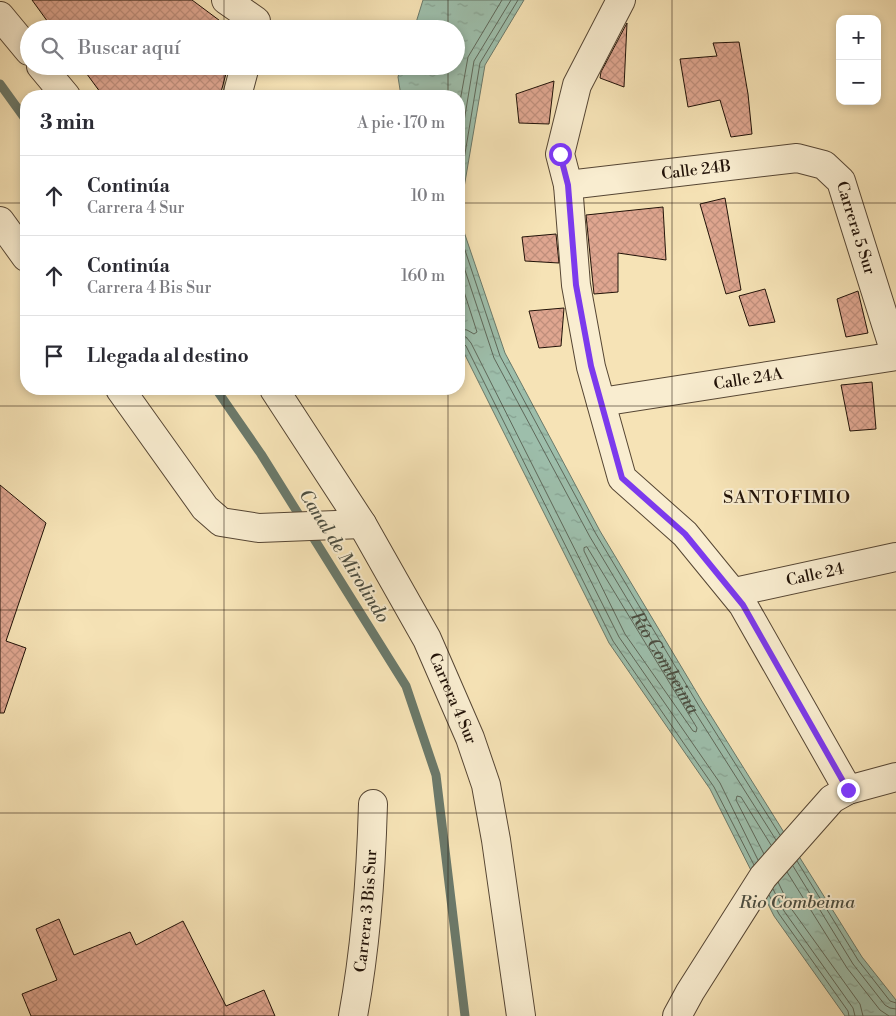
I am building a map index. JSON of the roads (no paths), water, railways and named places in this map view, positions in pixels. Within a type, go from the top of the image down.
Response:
[{"type":"street","points":[[226,0],[249,20]]},
{"type":"street","points":[[621,0],[578,85],[560,154],[568,185],[576,285],[591,366],[622,478],[685,534],[735,592],[840,794]]},
{"type":"street","points":[[0,16],[20,40]]},
{"type":"street","points":[[48,75],[61,90]]},
{"type":"street","points":[[239,90],[243,75]]},
{"type":"street","name":"Calle 24B","points":[[568,185],[797,158],[824,165]]},
{"type":"street","name":"Carrera 5 Sur","points":[[824,165],[841,181],[896,356]]},
{"type":"street","points":[[0,221],[20,249]]},
{"type":"street","name":"Calle 24A","points":[[601,402],[896,356]]},
{"type":"street","points":[[124,395],[205,508],[221,522],[259,528],[362,524]]},
{"type":"street","name":"Carrera 4 Sur","points":[[278,395],[362,524],[427,640],[470,738],[486,785],[496,840],[521,1016]]},
{"type":"street","name":"Calle 24","points":[[735,592],[896,557]]},
{"type":"street","points":[[677,1016],[690,992],[763,878],[840,794],[896,777]]},
{"type":"street","name":"Carrera 3 Bis Sur","points":[[353,1016],[359,983],[371,873],[373,804]]},
{"type":"water","points":[[423,0],[524,0],[485,65],[465,182],[465,90],[400,90],[398,77],[399,75],[465,75],[465,20],[417,20]]},
{"type":"water","name":"Rio Combeima","points":[[465,235],[505,353],[600,531],[703,703],[862,957],[896,1000],[896,1016],[845,1016],[774,916],[710,789],[609,643],[465,355]]},
{"type":"waterway","name":"Canal de Mirolindo","points":[[0,84],[20,112]]},
{"type":"waterway","name":"Canal de Mirolindo","points":[[220,395],[261,454],[406,686],[436,775],[465,1016]]},
{"type":"district","name":"SANTOFIMIO","points":[[787,497]]},
{"type":"water label","name":"Río Combeima","points":[[664,663]]}]
